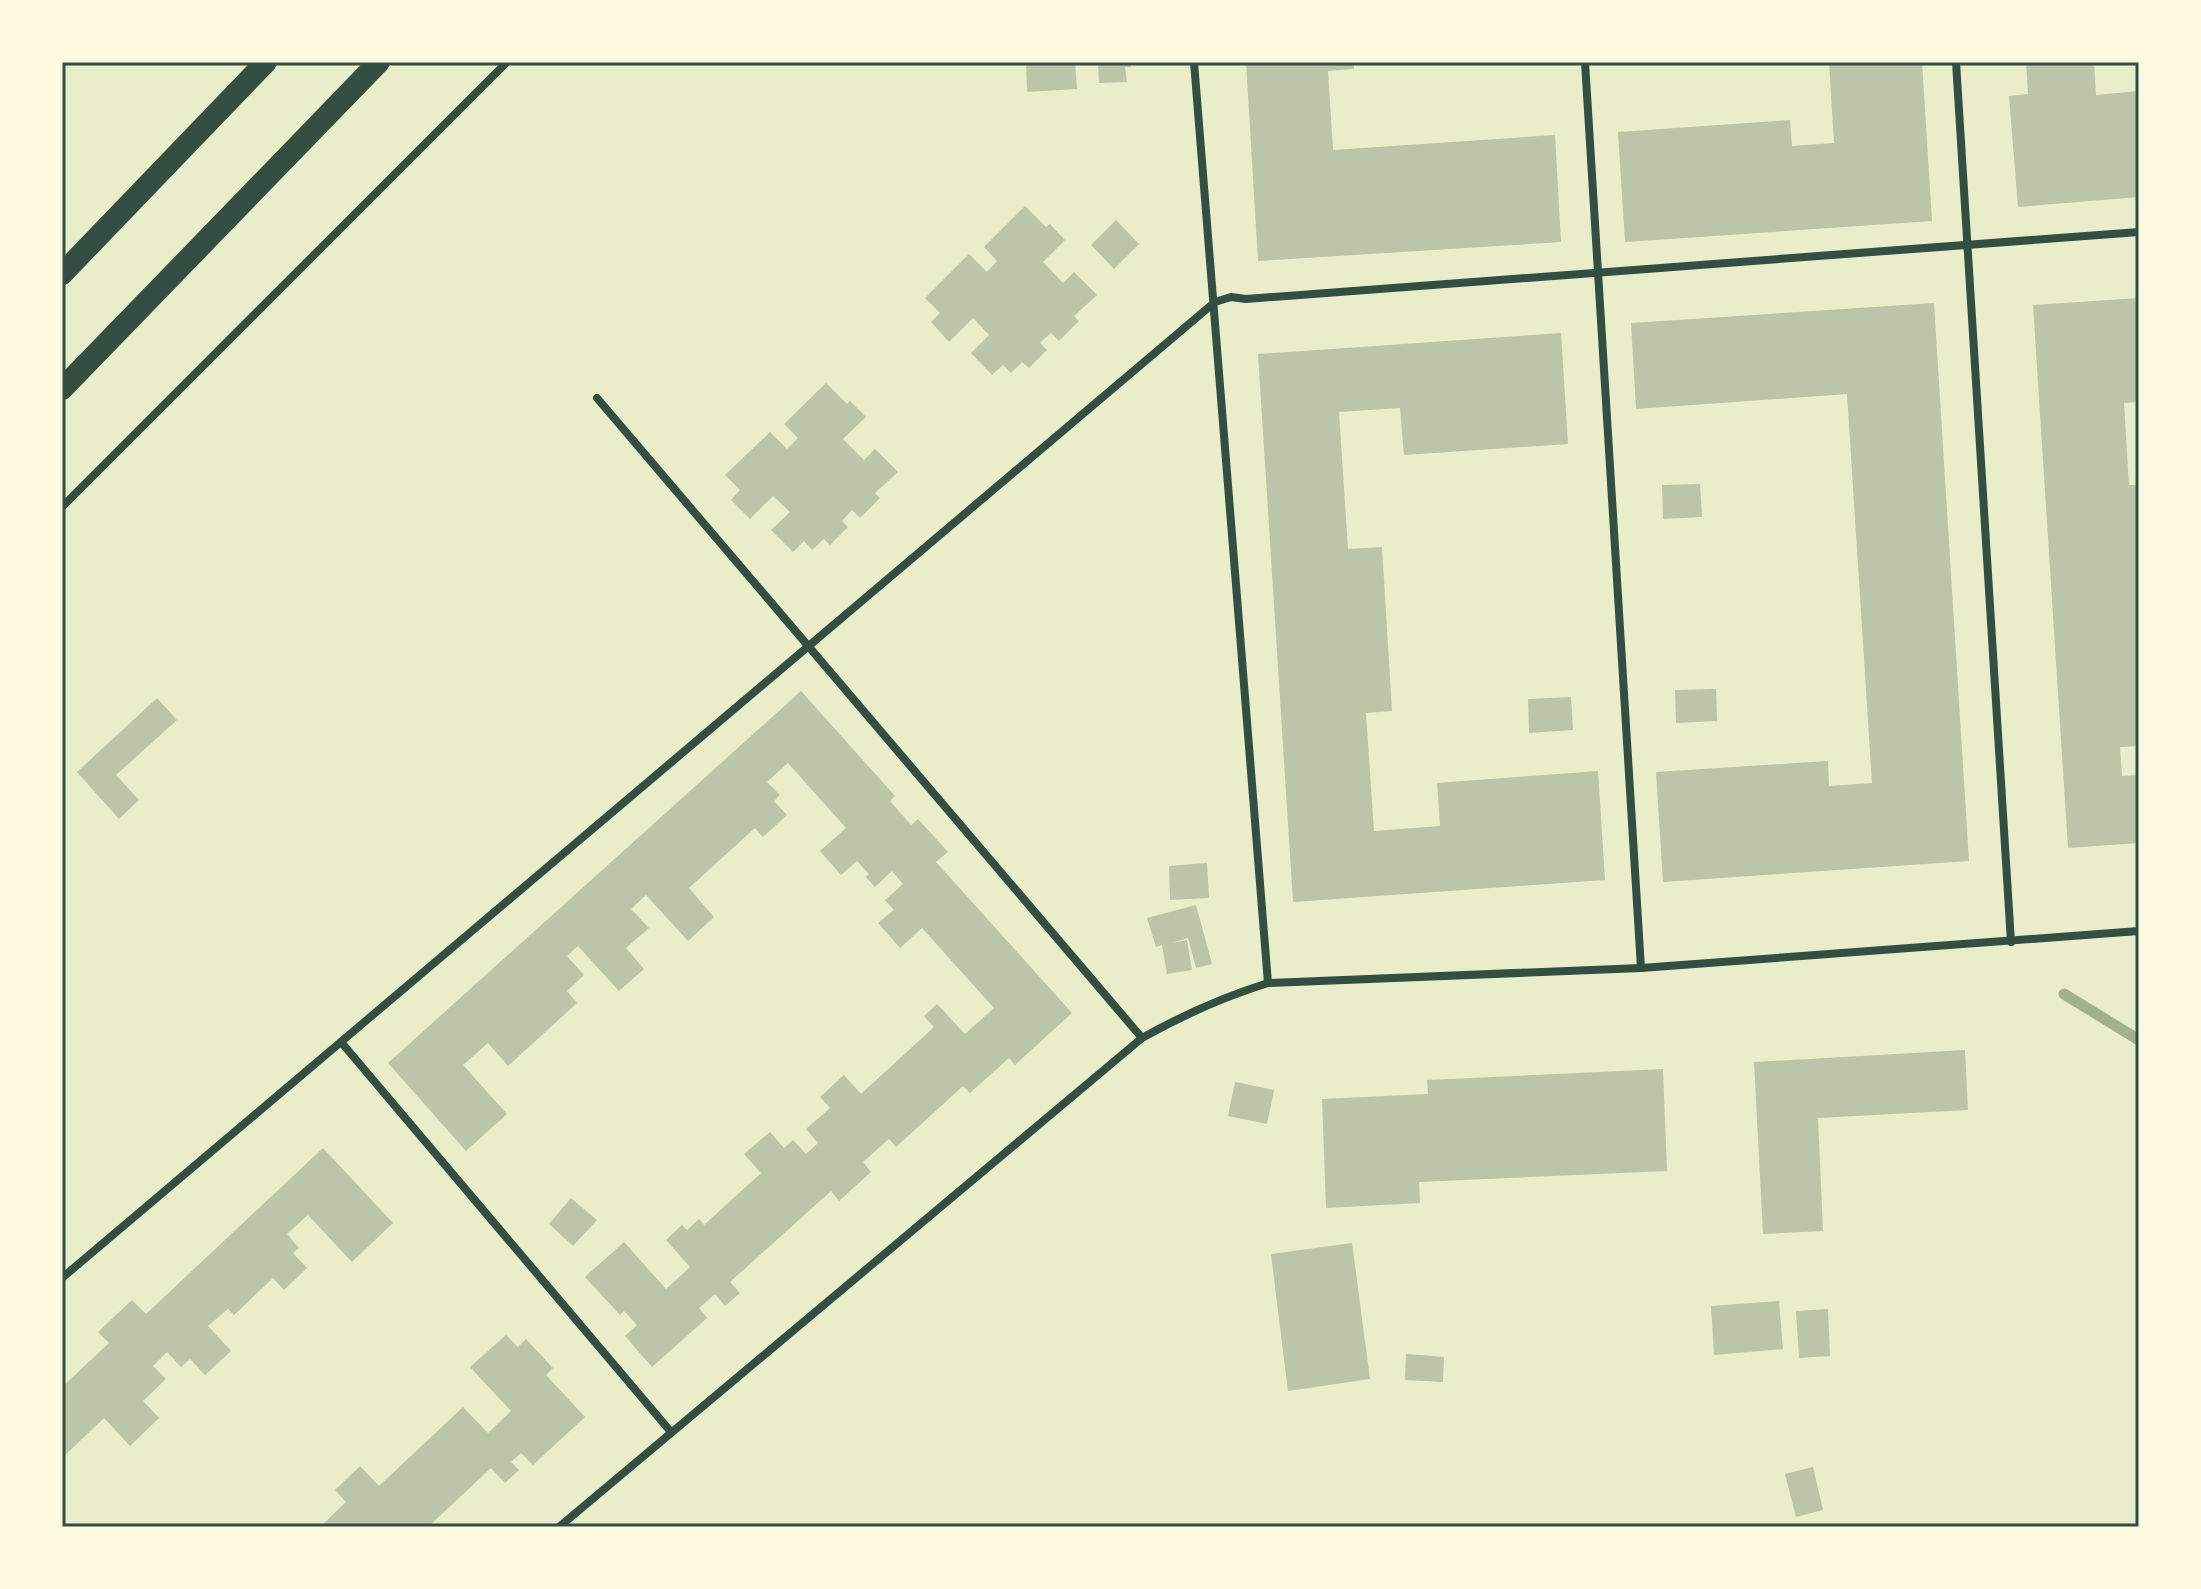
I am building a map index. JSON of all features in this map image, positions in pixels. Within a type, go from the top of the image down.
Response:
[{"type":"highway","points":[[62,274],[266,62]]},
{"type":"highway","points":[[62,389],[379,62]]},
{"type":"street","points":[[62,507],[507,62]]},
{"type":"street","points":[[1194,62],[1268,983]]},
{"type":"street","points":[[1585,62],[1641,968]]},
{"type":"street","points":[[1956,62],[1970,245],[2011,942]]},
{"type":"street","points":[[62,1278],[1215,302],[1231,297],[1246,299],[2139,232]]},
{"type":"street","points":[[597,398],[1142,1038]]},
{"type":"street","points":[[559,1527],[1142,1038],[1222,997],[1268,983],[1641,968],[2139,931]]},
{"type":"street","points":[[341,1042],[671,1432]]},
{"type":"building","points":[[1026,62],[1075,62],[1077,89],[1027,92]]},
{"type":"building","points":[[1098,62],[1130,62],[1131,67],[1125,67],[1127,82],[1099,83]]},
{"type":"building","points":[[1246,62],[1354,62],[1354,69],[1328,71],[1333,150],[1555,135],[1561,242],[1258,261]]},
{"type":"building","points":[[1829,62],[1922,62],[1932,221],[1625,242],[1618,132],[1790,120],[1792,146],[1834,143]]},
{"type":"building","points":[[2026,62],[2094,62],[2096,95],[2139,91],[2139,197],[2018,207],[2009,96],[2028,94]]},
{"type":"building","points":[[1025,206],[1046,227],[1050,224],[1065,240],[1043,262],[1063,283],[1074,272],[1097,295],[1074,316],[1079,321],[1059,341],[1051,333],[1040,343],[1047,350],[1029,368],[1022,362],[1011,373],[1003,365],[992,375],[971,353],[989,335],[973,318],[949,342],[931,322],[940,313],[925,298],[969,254],[987,272],[997,261],[984,247]]},
{"type":"building","points":[[1116,220],[1139,244],[1114,269],[1091,245]]},
{"type":"building","points":[[2139,298],[2139,402],[2124,403],[2129,485],[2139,485],[2139,746],[2120,747],[2122,776],[2139,775],[2139,843],[2068,848],[2033,305]]},
{"type":"building","points":[[1934,303],[1969,861],[1663,882],[1656,772],[1828,761],[1829,786],[1872,783],[1847,394],[1636,409],[1631,323]]},
{"type":"building","points":[[1561,333],[1568,444],[1404,455],[1400,408],[1339,412],[1348,549],[1382,547],[1392,711],[1366,713],[1374,831],[1440,826],[1437,783],[1598,771],[1605,880],[1293,902],[1258,354]]},
{"type":"building","points":[[826,383],[847,404],[850,401],[866,417],[843,439],[864,460],[875,449],[898,472],[875,493],[880,498],[860,518],[852,510],[842,521],[848,527],[830,545],[824,539],[812,550],[804,541],[793,552],[771,530],[790,512],[773,496],[750,519],[731,500],[740,490],[725,475],[770,432],[787,449],[798,438],[784,424]]},
{"type":"building","points":[[1700,484],[1702,517],[1663,519],[1662,485]]},
{"type":"building","points":[[1716,689],[1717,721],[1676,723],[1675,690]]},
{"type":"building","points":[[801,691],[895,796],[890,801],[911,825],[918,819],[948,852],[936,862],[1072,1013],[1015,1065],[1009,1058],[970,1093],[963,1086],[896,1147],[889,1139],[863,1162],[871,1172],[839,1201],[831,1191],[730,1282],[740,1293],[725,1306],[715,1294],[699,1308],[707,1318],[652,1367],[625,1336],[637,1325],[624,1311],[620,1315],[585,1277],[624,1242],[666,1289],[690,1267],[666,1240],[682,1225],[687,1230],[699,1219],[704,1225],[761,1173],[744,1154],[770,1132],[784,1148],[793,1140],[806,1154],[818,1143],[806,1129],[830,1108],[820,1097],[844,1075],[861,1094],[934,1027],[924,1016],[937,1004],[965,1034],[994,1008],[922,928],[900,948],[878,923],[894,910],[885,900],[903,884],[892,871],[875,887],[866,877],[869,874],[857,861],[841,875],[820,851],[846,828],[788,763],[767,782],[780,795],[774,801],[787,815],[763,837],[755,828],[689,888],[714,917],[688,941],[646,895],[631,909],[649,928],[626,948],[644,969],[619,991],[578,946],[567,956],[584,975],[567,991],[577,1003],[508,1066],[488,1043],[463,1065],[507,1114],[466,1151],[388,1063]]},
{"type":"building","points":[[1571,697],[1573,730],[1529,733],[1528,699]]},
{"type":"building","points":[[157,698],[177,720],[116,775],[139,800],[119,819],[77,772]]},
{"type":"building","points":[[1207,863],[1209,898],[1170,900],[1169,866]]},
{"type":"building","points":[[1196,905],[1212,964],[1196,968],[1188,938],[1172,943],[1187,940],[1192,970],[1167,974],[1162,945],[1156,947],[1147,918]]},
{"type":"building","points":[[1965,1050],[1968,1110],[1818,1118],[1823,1231],[1763,1234],[1754,1062]]},
{"type":"building","points":[[1663,1069],[1667,1171],[1419,1182],[1420,1203],[1326,1208],[1322,1099],[1428,1094],[1427,1080]]},
{"type":"building","points":[[1235,1082],[1274,1090],[1267,1124],[1228,1116]]},
{"type":"building","points":[[323,1148],[393,1223],[352,1262],[308,1215],[287,1234],[299,1248],[293,1253],[307,1268],[284,1290],[273,1278],[234,1315],[228,1309],[208,1326],[231,1351],[205,1375],[190,1359],[181,1367],[167,1352],[153,1366],[166,1379],[143,1401],[159,1418],[130,1446],[104,1418],[62,1458],[62,1387],[109,1343],[98,1332],[132,1300],[146,1314]]},
{"type":"building","points":[[571,1198],[597,1220],[573,1246],[549,1224]]},
{"type":"building","points":[[1352,1243],[1370,1379],[1288,1391],[1271,1254]]},
{"type":"building","points":[[1779,1301],[1783,1349],[1714,1355],[1711,1306]]},
{"type":"building","points":[[1828,1309],[1830,1356],[1799,1358],[1796,1311]]},
{"type":"building","points":[[506,1335],[518,1347],[526,1339],[553,1368],[546,1375],[585,1417],[533,1465],[521,1453],[511,1462],[519,1470],[505,1483],[491,1468],[428,1527],[320,1527],[346,1502],[335,1490],[360,1466],[379,1486],[463,1407],[488,1433],[511,1411],[470,1367]]},
{"type":"building","points":[[1406,1354],[1444,1357],[1443,1382],[1405,1380]]},
{"type":"building","points":[[1813,1467],[1823,1510],[1796,1517],[1785,1474]]},
{"type":"waterway","points":[[2064,994],[2139,1040]]}]
